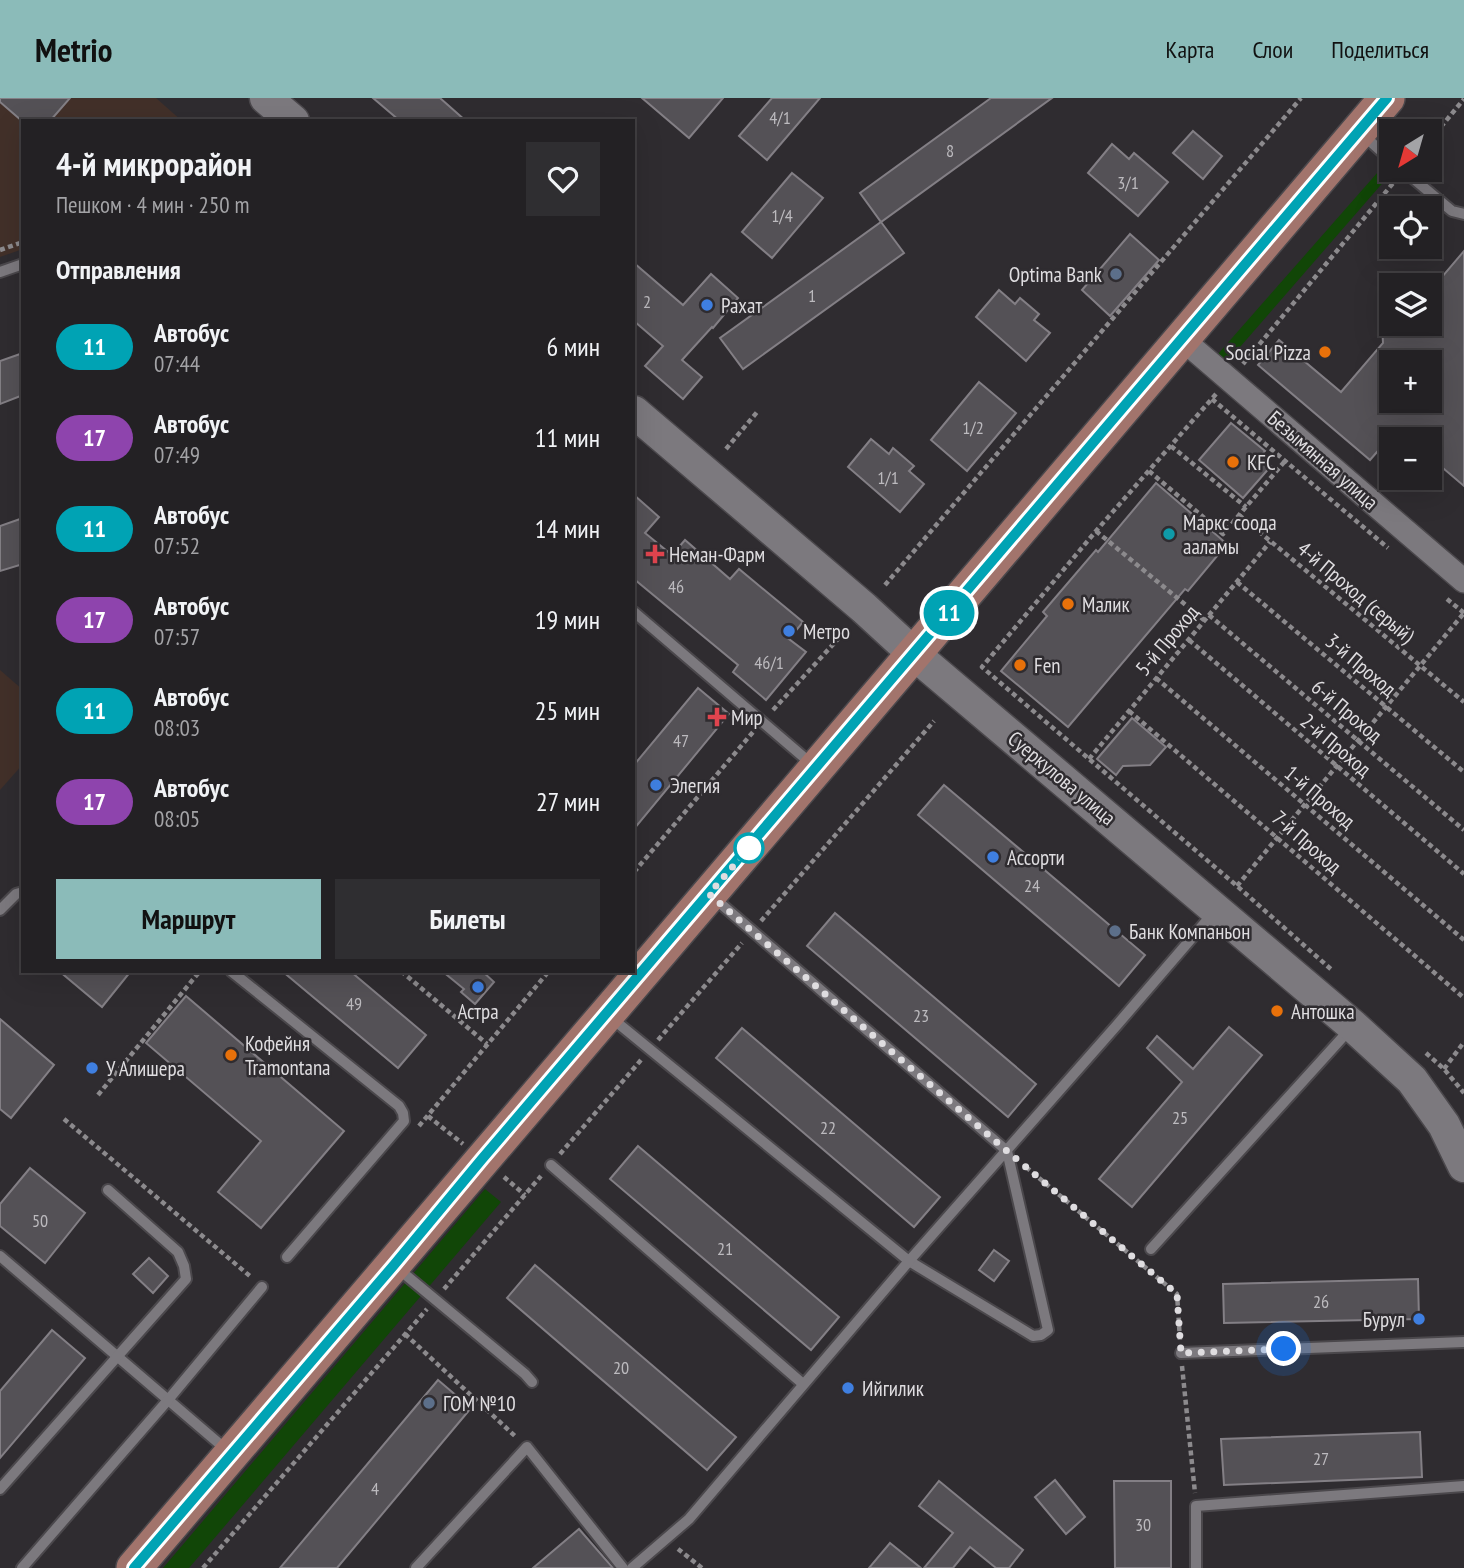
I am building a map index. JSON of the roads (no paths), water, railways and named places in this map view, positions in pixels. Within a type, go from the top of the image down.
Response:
[{"type":"main road","points":[[266,98],[291,119]]},
{"type":"main road","points":[[134,1568],[1387,98]]},
{"type":"main road","name":"Суеркулова улица","points":[[635,413],[914,653],[1227,897],[1353,1026],[1412,1080],[1444,1125],[1464,1166]]},
{"type":"street","name":"Безымянная улица","points":[[1182,339],[1464,581]]},
{"type":"lane","points":[[1359,131],[1379,149]]},
{"type":"lane","points":[[1417,182],[1452,211],[1464,214]]},
{"type":"lane","points":[[0,272],[21,265]]},
{"type":"lane","points":[[635,613],[816,768]]},
{"type":"lane","points":[[0,910],[21,893]]},
{"type":"lane","points":[[607,1014],[909,1261],[1032,1336],[1041,1335],[1048,1330],[1007,1151],[709,894]]},
{"type":"lane","points":[[632,1568],[689,1519],[909,1261],[1227,897]]},
{"type":"lane","points":[[234,973],[399,1105],[403,1113],[404,1121],[287,1257]]},
{"type":"lane","points":[[1151,1249],[1353,1026]]},
{"type":"lane","points":[[551,1165],[803,1384]]},
{"type":"lane","points":[[0,1489],[186,1279],[178,1252],[108,1190]]},
{"type":"lane","points":[[0,1256],[231,1454]]},
{"type":"lane","points":[[394,1265],[532,1382]]},
{"type":"lane","points":[[22,1568],[262,1287]]},
{"type":"lane","points":[[1181,1353],[1464,1342]]},
{"type":"lane","points":[[416,1568],[527,1447],[623,1568]]},
{"type":"lane","points":[[1196,1568],[1196,1506],[1464,1486]]},
{"type":"place","name":"Optima Bank","points":[[1116,274]]},
{"type":"place","name":"Рахат","points":[[707,305]]},
{"type":"place","name":"Social Pizza","points":[[1325,352]]},
{"type":"place","name":"KFC","points":[[1233,462]]},
{"type":"place","name":"Маркс соода ааламы","points":[[1169,534]]},
{"type":"place","name":"Неман-Фарм","points":[[655,554]]},
{"type":"place","name":"Малик","points":[[1068,604]]},
{"type":"place","name":"Метро","points":[[789,631]]},
{"type":"place","name":"Fen","points":[[1020,665]]},
{"type":"place","name":"Мир","points":[[717,717]]},
{"type":"place","name":"Элегия","points":[[656,785]]},
{"type":"place","name":"Ассорти","points":[[993,857]]},
{"type":"place","name":"Банк Компаньон","points":[[1115,931]]},
{"type":"place","name":"Астра","points":[[478,987]]},
{"type":"place","name":"Антошка","points":[[1277,1011]]},
{"type":"place","name":"Кофейня Tramontana","points":[[231,1055]]},
{"type":"place","name":"У Алишера","points":[[92,1068]]},
{"type":"place","name":"Бурул","points":[[1419,1319]]},
{"type":"place","name":"Ийгилик","points":[[848,1388]]},
{"type":"place","name":"ГОМ №10","points":[[429,1403]]}]
